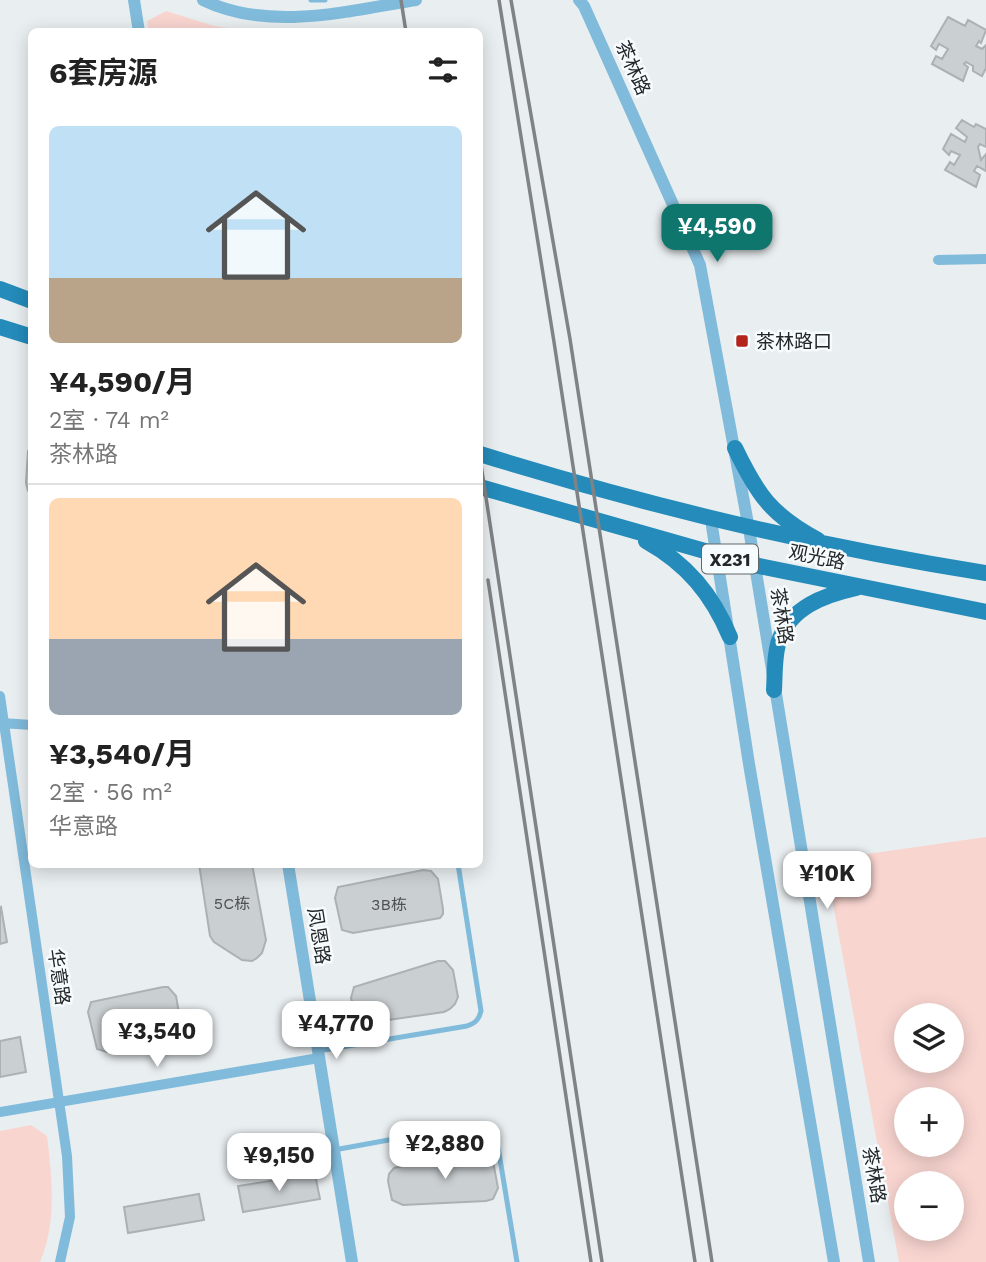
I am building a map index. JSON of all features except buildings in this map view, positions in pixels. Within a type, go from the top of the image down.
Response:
[{"type":"main road","points":[[0,289],[28,300]]},
{"type":"main road","points":[[0,327],[28,336]]},
{"type":"main road","points":[[735,447],[751,482],[765,501],[783,518],[832,547]]},
{"type":"main road","name":"观光路","points":[[483,455],[550,476],[749,529],[832,547],[986,573]]},
{"type":"main road","name":"观光路","points":[[483,488],[717,556],[986,612]]},
{"type":"main road","points":[[625,529],[667,554],[697,581],[710,596],[730,637]]},
{"type":"main road","points":[[774,690],[778,643],[783,630],[793,617],[818,599],[860,587]]},
{"type":"street","points":[[134,0],[138,28]]},
{"type":"street","points":[[203,0],[216,6],[231,5],[287,17],[320,15],[416,0]]},
{"type":"street","name":"茶林路","points":[[579,0],[700,265],[749,529],[869,1262]]},
{"type":"street","points":[[937,260],[986,259]]},
{"type":"street","points":[[711,520],[749,764],[834,1262]]},
{"type":"street","name":"华意路","points":[[0,696],[67,1156],[70,1217],[60,1262]]},
{"type":"street","points":[[2,723],[28,725]]},
{"type":"street","name":"凤恩路","points":[[289,868],[352,1262]]},
{"type":"street","points":[[0,1112],[318,1054]]},
{"type":"lane","points":[[311,0],[325,0]]},
{"type":"lane","points":[[318,1054],[467,1026],[474,1024],[479,1018],[481,1011],[459,868]]},
{"type":"lane","points":[[334,1150],[465,1126],[481,1127],[491,1133],[498,1147],[517,1262]]},
{"type":"shaded area","points":[[166,11],[229,28],[148,28],[147,21]]},
{"type":"shaded area","points":[[986,837],[986,1262],[899,1262],[895,1241],[964,1241],[964,1171],[894,1171],[894,1235],[825,860]]},
{"type":"shaded area","points":[[31,1125],[47,1136],[51,1184],[49,1232],[40,1262],[0,1262],[0,1131]]},
{"type":"railway","points":[[401,0],[405,28]]},
{"type":"railway","points":[[499,0],[695,1262]]},
{"type":"railway","points":[[511,0],[570,339],[712,1262]]},
{"type":"railway","points":[[483,478],[602,1262]]},
{"type":"railway","points":[[488,580],[591,1262]]},
{"type":"place","name":"茶林路口","points":[[742,341]]}]
